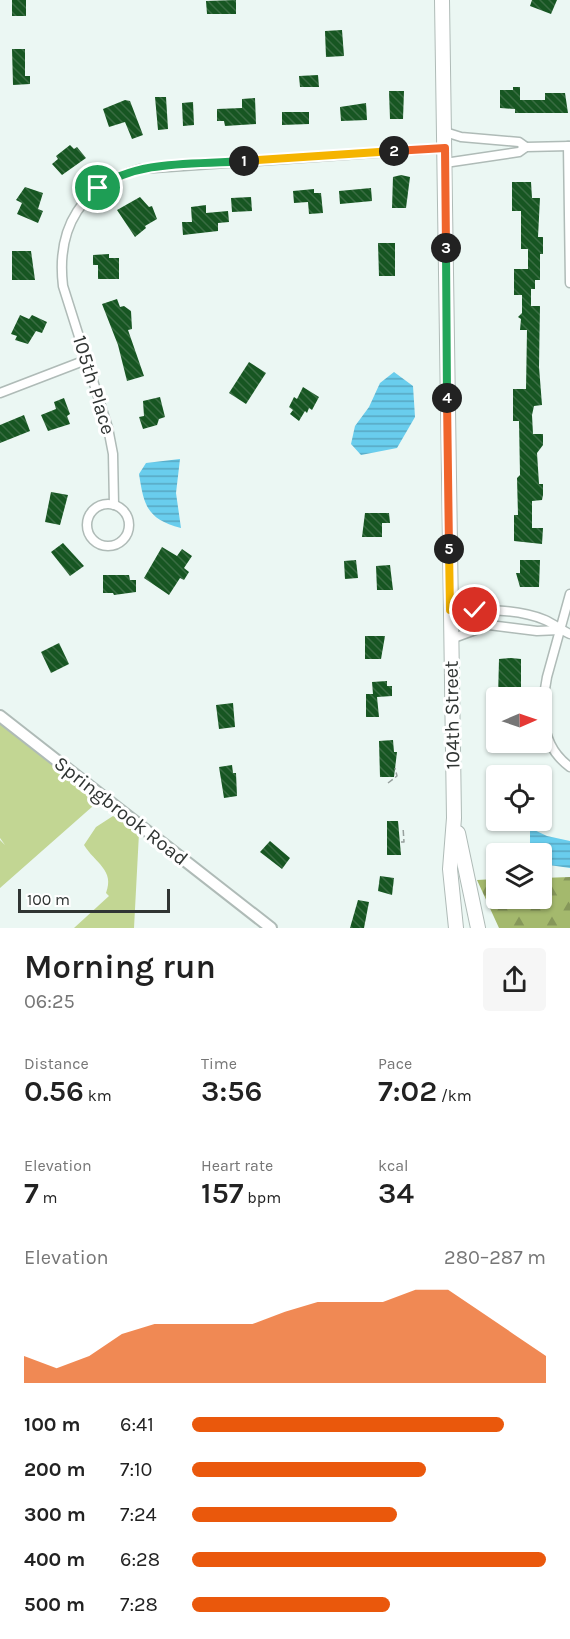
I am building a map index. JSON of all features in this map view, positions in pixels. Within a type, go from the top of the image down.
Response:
[{"type":"main road","name":"104th Street","points":[[442,0],[454,818],[450,869],[456,928]]},
{"type":"main road","name":"104th Street","points":[[454,818],[478,928]]},
{"type":"street","points":[[445,132],[461,137],[519,142],[526,147]]},
{"type":"street","points":[[445,163],[519,152],[526,147],[569,146],[570,283]]},
{"type":"street","name":"105th Place","points":[[114,505],[111,441],[63,286],[61,267],[63,246],[73,215],[98,188],[125,173],[140,169],[445,148]]},
{"type":"street","points":[[0,393],[86,360]]},
{"type":"street","name":"105th Place","points":[[107,504],[114,505],[126,513],[128,534],[118,544],[104,546],[89,533],[88,520],[95,509],[107,504]]},
{"type":"street","points":[[545,687],[570,594]]},
{"type":"street","points":[[450,610],[518,614],[544,620],[570,634]]},
{"type":"street","points":[[451,639],[489,625],[561,630]]},
{"type":"street","name":"Springbrook Road","points":[[0,716],[271,928]]},
{"type":"street","points":[[552,748],[557,757],[570,767]]},
{"type":"street","name":"Springbrook Road","points":[[242,907],[259,928]]},
{"type":"path","points":[[388,783],[397,776],[395,768]]},
{"type":"path","points":[[401,842],[404,842],[403,827]]},
{"type":"green space","points":[[0,716],[95,797],[93,806],[0,888],[0,840],[5,845],[0,838]]},
{"type":"green space","points":[[113,816],[139,833],[134,928],[74,928],[109,896],[106,893],[108,878],[106,872],[84,845],[96,827]]},
{"type":"green space","points":[[570,877],[570,928],[499,928],[490,909],[552,909],[552,878]]},
{"type":"green space","points":[[477,880],[486,880],[486,900]]},
{"type":"water","points":[[394,372],[413,386],[415,417],[397,448],[361,455],[351,444],[355,426],[369,407],[380,383]]},
{"type":"water","points":[[180,459],[176,493],[181,528],[161,520],[149,510],[139,474],[146,463]]},
{"type":"water","points":[[530,831],[570,841],[570,868],[552,865],[552,843],[530,843]]},
{"type":"building","points":[[12,0],[26,0],[26,16],[12,16]]},
{"type":"building","points":[[236,0],[236,14],[207,14],[206,1]]},
{"type":"building","points":[[532,0],[557,0],[551,14],[530,6]]},
{"type":"building","points":[[342,30],[344,56],[326,57],[325,31]]},
{"type":"building","points":[[12,49],[25,49],[25,76],[30,76],[30,84],[13,85]]},
{"type":"building","points":[[318,75],[319,87],[300,87],[299,76]]},
{"type":"building","points":[[513,87],[520,87],[520,100],[545,100],[545,93],[565,93],[568,113],[515,113],[515,109],[500,108],[500,90],[513,90]]},
{"type":"building","points":[[389,91],[404,91],[403,119],[390,119]]},
{"type":"building","points":[[155,97],[166,97],[168,129],[158,130]]},
{"type":"building","points":[[255,98],[256,124],[225,126],[224,121],[217,121],[217,109],[242,108],[242,99]]},
{"type":"building","points":[[125,100],[130,101],[143,135],[132,139],[125,122],[109,127],[103,109]]},
{"type":"building","points":[[193,102],[194,125],[183,126],[182,103]]},
{"type":"building","points":[[366,103],[367,120],[341,121],[340,107]]},
{"type":"building","points":[[282,112],[309,112],[309,124],[282,125]]},
{"type":"building","points":[[70,145],[74,149],[77,147],[86,158],[62,175],[52,164],[58,159],[56,156]]},
{"type":"building","points":[[401,175],[410,177],[406,208],[392,208],[393,177]]},
{"type":"building","points":[[512,182],[531,182],[532,198],[540,198],[538,237],[543,237],[543,254],[540,254],[540,280],[535,280],[535,289],[531,289],[531,306],[540,306],[539,367],[542,405],[534,406],[532,415],[533,434],[543,434],[543,445],[537,453],[539,484],[543,484],[543,495],[542,500],[532,501],[532,528],[543,528],[542,544],[514,541],[514,515],[518,515],[517,478],[520,475],[519,421],[513,421],[513,389],[526,389],[527,330],[520,330],[521,319],[518,317],[522,313],[522,295],[514,295],[514,269],[528,269],[528,249],[521,249],[521,211],[512,211]]},
{"type":"building","points":[[25,187],[43,193],[38,209],[43,211],[38,223],[17,214],[22,203],[16,200]]},
{"type":"building","points":[[371,188],[372,201],[340,204],[339,191]]},
{"type":"building","points":[[314,189],[314,193],[321,193],[323,213],[309,214],[308,202],[294,203],[293,191]]},
{"type":"building","points":[[140,197],[149,207],[152,206],[157,219],[145,226],[146,228],[135,237],[117,210]]},
{"type":"building","points":[[251,197],[252,211],[232,212],[231,198]]},
{"type":"building","points":[[206,205],[206,213],[228,211],[229,222],[218,223],[218,231],[183,235],[182,222],[192,222],[191,207]]},
{"type":"building","points":[[378,243],[395,243],[395,276],[379,276]]},
{"type":"building","points":[[12,251],[31,251],[35,280],[12,280]]},
{"type":"building","points":[[109,254],[109,258],[119,258],[119,279],[98,279],[98,265],[93,265],[93,255]]},
{"type":"building","points":[[117,299],[120,307],[124,306],[131,311],[132,329],[128,330],[144,376],[127,381],[118,345],[102,304]]},
{"type":"building","points":[[20,315],[29,319],[32,315],[47,322],[42,333],[36,331],[28,344],[15,340],[17,336],[11,334]]},
{"type":"building","points":[[249,362],[266,373],[246,404],[229,393]]},
{"type":"building","points":[[303,387],[319,397],[312,410],[309,408],[307,413],[305,411],[299,421],[290,414],[293,410],[289,407],[294,397],[297,399]]},
{"type":"building","points":[[160,397],[165,417],[159,419],[157,425],[143,429],[139,417],[144,416],[143,401]]},
{"type":"building","points":[[64,398],[70,414],[67,416],[70,424],[48,431],[41,415],[56,409],[54,402]]},
{"type":"building","points":[[24,415],[30,431],[0,443],[0,425]]},
{"type":"building","points":[[51,492],[68,495],[60,525],[45,522]]},
{"type":"building","points":[[365,513],[389,513],[390,523],[382,523],[382,537],[362,537]]},
{"type":"building","points":[[63,543],[84,566],[70,576],[51,552]]},
{"type":"building","points":[[162,547],[177,556],[182,549],[192,556],[184,568],[189,572],[184,580],[180,578],[169,595],[144,578]]},
{"type":"building","points":[[356,560],[358,578],[345,579],[344,561]]},
{"type":"building","points":[[520,560],[540,560],[539,587],[520,587],[516,573],[520,573]]},
{"type":"building","points":[[390,565],[393,590],[377,590],[376,566]]},
{"type":"building","points":[[103,575],[129,575],[130,580],[136,580],[136,592],[114,595],[103,593]]},
{"type":"building","points":[[365,636],[385,636],[381,659],[365,659]]},
{"type":"building","points":[[59,643],[69,664],[51,673],[41,652]]},
{"type":"building","points":[[499,659],[521,659],[521,687],[498,687]]},
{"type":"building","points":[[387,681],[387,686],[392,686],[392,696],[377,697],[379,717],[366,717],[366,694],[373,694],[372,682]]},
{"type":"building","points":[[233,703],[235,727],[219,729],[216,705]]},
{"type":"building","points":[[393,740],[394,752],[397,752],[394,777],[380,777],[379,741]]},
{"type":"building","points":[[232,765],[233,773],[236,773],[237,796],[224,798],[219,767]]},
{"type":"building","points":[[387,821],[398,821],[401,855],[387,855]]},
{"type":"building","points":[[270,841],[290,858],[282,869],[260,852]]},
{"type":"building","points":[[380,876],[394,878],[392,895],[378,891]]},
{"type":"building","points":[[358,900],[369,902],[364,928],[350,928]]},
{"type":"route","points":[[98,188],[109,180],[140,169],[445,148],[450,610],[475,610]]}]
